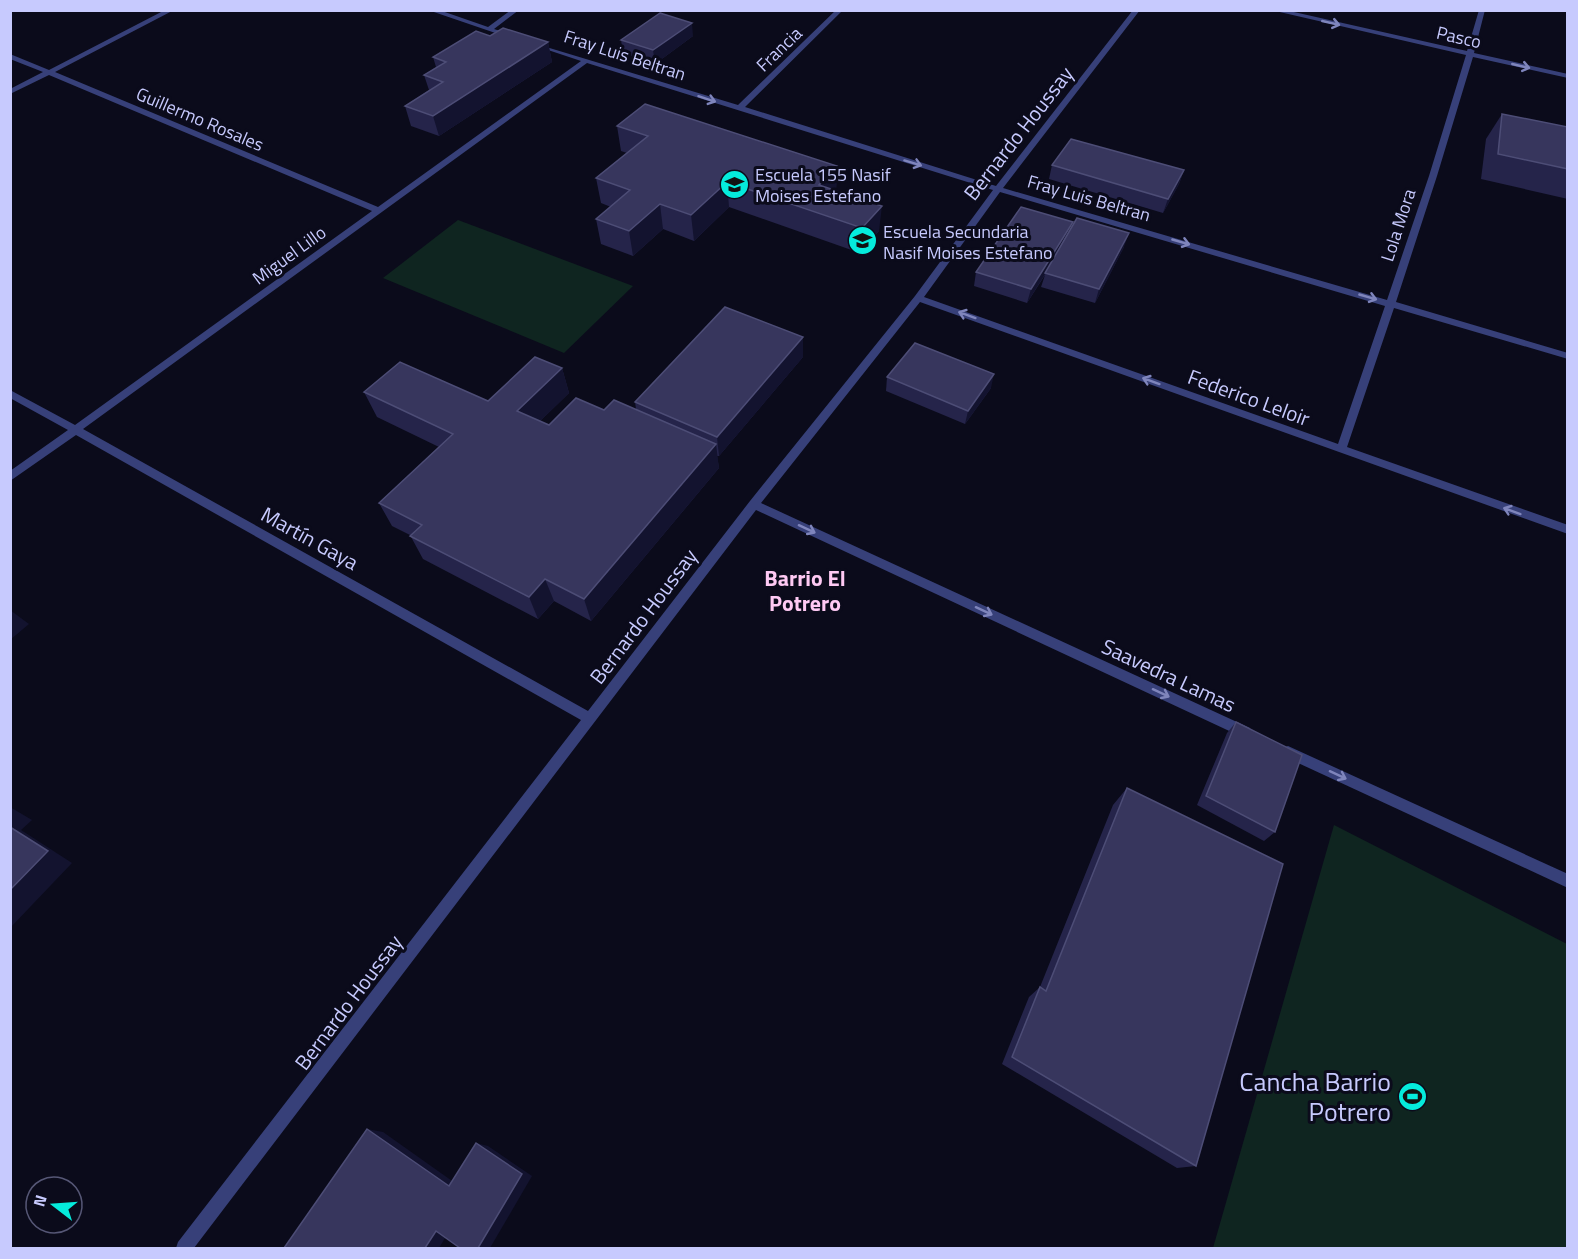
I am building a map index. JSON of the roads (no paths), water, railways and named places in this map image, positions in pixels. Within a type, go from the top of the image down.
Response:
[{"type":"street","points":[[10,92],[171,10]]},
{"type":"street","name":"Fray Luis Beltran","points":[[431,10],[998,189],[1568,356]]},
{"type":"street","points":[[489,29],[516,10]]},
{"type":"street","name":"Francia","points":[[739,109],[840,10]]},
{"type":"street","name":"Bernardo Houssay","points":[[184,1248],[590,717],[754,504],[918,297],[998,189],[1137,10]]},
{"type":"street","name":"Pasco","points":[[1274,10],[1568,76]]},
{"type":"street","name":"Lola Mora","points":[[1341,449],[1471,55],[1482,10]]},
{"type":"street","name":"Guillermo Rosales","points":[[10,56],[378,210]]},
{"type":"street","name":"Miguel Lillo","points":[[10,477],[586,60]]},
{"type":"street","name":"Federico Leloir","points":[[918,297],[1568,530]]},
{"type":"street","name":"Martín Gaya","points":[[10,393],[590,717]]},
{"type":"street","name":"Saavedra Lamas","points":[[754,504],[1253,735]]},
{"type":"street","points":[[1275,745],[1568,881]]},
{"type":"place","name":"Escuela 155 Nasif Moises Estefano","points":[[734,184]]},
{"type":"place","name":"Escuela Secundaria Nasif Moises Estefano","points":[[862,241]]},
{"type":"place","name":"Cancha Barrio Potrero","points":[[1412,1096]]},
{"type":"district","name":"Barrio El Potrero","points":[[805,590]]}]
